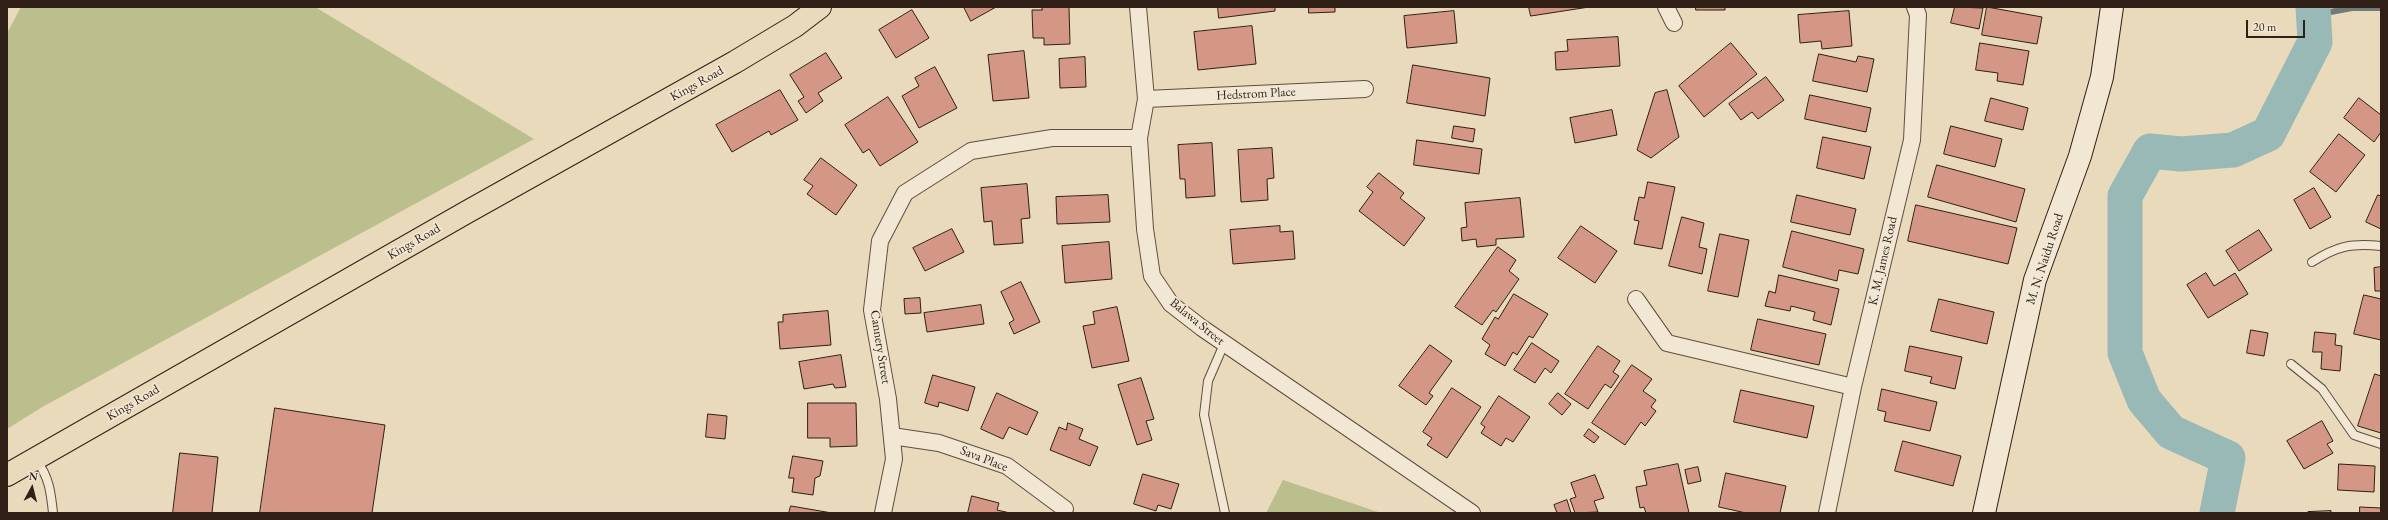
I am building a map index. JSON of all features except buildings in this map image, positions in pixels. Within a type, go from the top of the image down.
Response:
[{"type":"highway","name":"Kings Road","points":[[7,475],[467,212],[735,62],[795,26],[820,7]]},
{"type":"main road","name":"M. N. Naidu Road","points":[[1984,513],[2036,280],[2080,156],[2102,77],[2112,7]]},
{"type":"street","name":"Balawa Street","points":[[1138,7],[1146,99],[1139,138],[1145,229],[1152,276],[1171,304],[1224,344],[1472,513]]},
{"type":"street","points":[[1666,7],[1674,23]]},
{"type":"street","name":"K. M. James Road","points":[[1827,513],[1853,388],[1912,140],[1918,15],[1915,7]]},
{"type":"street","name":"Hedstrom Place","points":[[1146,99],[1365,88]]},
{"type":"street","name":"Cannery Street","points":[[883,513],[894,459],[888,399],[872,310],[880,241],[905,193],[971,150],[1052,138],[1139,138]]},
{"type":"street","points":[[1636,299],[1667,343],[1853,388]]},
{"type":"street","name":"Sava Place","points":[[892,436],[939,443],[1007,466],[1065,509]]},
{"type":"lane","points":[[2312,262],[2331,250],[2362,244],[2381,246]]},
{"type":"lane","points":[[1224,344],[1208,381],[1204,415],[1225,513]]},
{"type":"lane","points":[[2291,364],[2322,389],[2354,435],[2381,444]]},
{"type":"lane","points":[[34,459],[44,469],[50,487],[53,513]]},
{"type":"green space","points":[[21,7],[315,7],[534,139],[44,406],[7,429],[7,33]]},
{"type":"green space","points":[[1283,480],[1381,513],[1266,513]]},
{"type":"waterway","points":[[2217,513],[2228,458],[2171,432],[2144,400],[2125,353],[2125,196],[2150,151],[2181,154],[2233,150],[2268,134],[2315,42],[2313,7]]},
{"type":"waterway","points":[[2314,15],[2352,8],[2381,8]]}]
